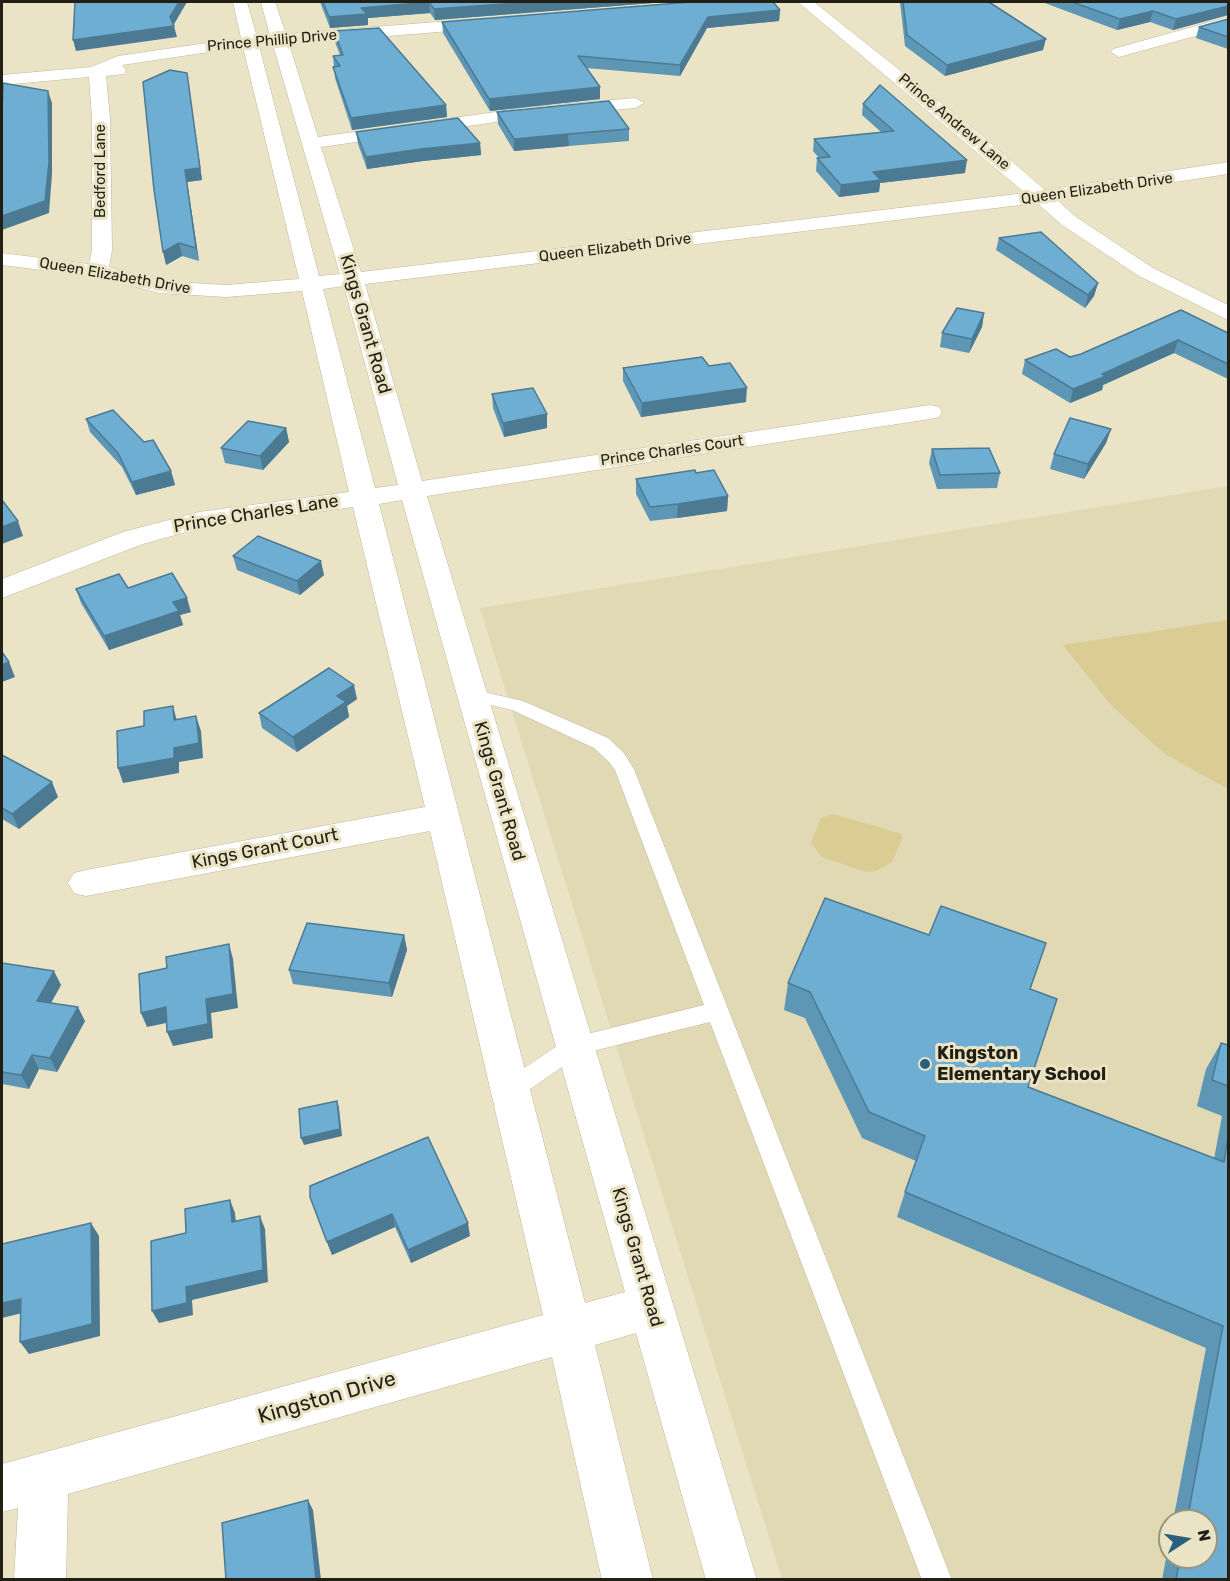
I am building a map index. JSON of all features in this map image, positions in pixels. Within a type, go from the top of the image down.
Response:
[{"type":"street","name":"Kings Grant Road","points":[[240,2],[261,51],[312,143],[471,695],[732,1580]]},
{"type":"street","name":"Kings Grant Road","points":[[268,2],[261,51],[311,285],[512,1089],[628,1580]]},
{"type":"street","name":"Prince Andrew Lane","points":[[805,2],[974,138],[1041,197],[1104,246],[1146,272],[1228,313]]},
{"type":"street","name":"Prince Phillip Drive","points":[[97,70],[107,64],[135,57],[384,44],[449,26],[506,22]]},
{"type":"street","points":[[1119,52],[1228,22]]},
{"type":"street","name":"Prince Phillip Drive","points":[[2,80],[97,70],[203,63]]},
{"type":"street","name":"Bedford Lane","points":[[97,70],[101,117],[102,250],[98,271]]},
{"type":"street","points":[[312,143],[514,114],[635,103]]},
{"type":"street","name":"Queen Elizabeth Drive","points":[[2,259],[98,271],[159,287],[192,291],[311,285],[1041,197],[1228,168]]},
{"type":"street","name":"Prince Charles Court","points":[[413,491],[458,482],[930,412]]},
{"type":"street","name":"Prince Charles Lane","points":[[2,589],[169,526],[413,491]]},
{"type":"street","name":"Kings Grant Court","points":[[86,883],[444,816]]},
{"type":"street","name":"Kingston Drive","points":[[23,1482],[651,1307]]},
{"type":"street","points":[[23,1482],[40,1580]]},
{"type":"lane","points":[[471,695],[517,705],[601,743],[616,757],[624,769],[937,1580]]},
{"type":"lane","points":[[512,1089],[575,1046],[717,1011]]},
{"type":"shaded area","name":"Kingston Elementary School","points":[[1228,486],[1228,1579],[782,1579],[480,608]]},
{"type":"shaded area","points":[[1228,620],[1228,789],[1165,754],[1111,705],[1063,645]]},
{"type":"shaded area","points":[[833,814],[902,834],[892,862],[876,871],[866,872],[822,857],[811,843],[821,818]]},
{"type":"building","points":[[75,2],[179,2],[170,17],[174,26],[73,40]]},
{"type":"building","points":[[323,2],[429,2],[361,8],[367,14],[329,17]]},
{"type":"building","points":[[429,2],[531,2],[434,9]]},
{"type":"building","points":[[691,2],[773,2],[780,10],[708,17],[680,65],[578,56],[600,87],[489,99],[442,22]]},
{"type":"building","points":[[903,2],[989,2],[1046,39],[947,65],[907,35]]},
{"type":"building","points":[[1072,2],[1228,2],[1228,6],[1176,19],[1153,11],[1120,19]]},
{"type":"building","points":[[1228,19],[1228,37],[1199,27]]},
{"type":"building","points":[[379,28],[446,105],[351,118],[333,67],[340,66],[333,56],[343,55],[334,31]]},
{"type":"building","points":[[170,70],[187,73],[200,168],[185,170],[196,248],[179,243],[163,252],[143,82]]},
{"type":"building","points":[[3,83],[48,91],[49,162],[45,201],[2,216],[2,116]]},
{"type":"building","points":[[880,85],[967,160],[873,172],[881,180],[841,185],[817,158],[830,157],[814,139],[894,131],[863,104]]},
{"type":"building","points":[[609,101],[629,129],[514,139],[497,112]]},
{"type":"building","points":[[458,118],[480,143],[366,157],[356,132]]},
{"type":"building","points":[[1041,232],[1098,283],[1088,295],[999,238]]},
{"type":"building","points":[[957,308],[984,313],[972,339],[942,333]]},
{"type":"building","points":[[1181,310],[1228,333],[1228,364],[1178,340],[1102,374],[1106,376],[1073,389],[1025,360],[1056,349],[1070,357],[1081,354]]},
{"type":"building","points":[[702,357],[709,366],[730,363],[747,388],[642,403],[623,368]]},
{"type":"building","points":[[533,388],[547,414],[503,423],[492,394]]},
{"type":"building","points":[[113,410],[144,442],[153,440],[171,471],[132,482],[118,453],[86,419]]},
{"type":"building","points":[[1070,418],[1111,429],[1088,464],[1054,454]]},
{"type":"building","points":[[248,421],[286,428],[260,456],[221,448]]},
{"type":"building","points":[[989,448],[1000,473],[940,475],[932,449]]},
{"type":"building","points":[[695,470],[696,473],[714,470],[728,496],[650,507],[636,479]]},
{"type":"building","points":[[2,500],[18,521],[2,527]]},
{"type":"building","points":[[258,536],[321,561],[297,581],[233,556]]},
{"type":"building","points":[[172,573],[187,598],[173,602],[179,611],[104,636],[76,589],[119,574],[128,588]]},
{"type":"building","points":[[2,652],[9,662],[2,665]]},
{"type":"building","points":[[329,668],[354,685],[337,696],[346,702],[293,737],[259,713]]},
{"type":"building","points":[[173,706],[174,720],[196,716],[199,743],[174,748],[174,758],[118,768],[117,731],[144,726],[144,711]]},
{"type":"building","points":[[2,755],[52,782],[12,814],[2,808]]},
{"type":"building","name":"Kingston Elementary School","points":[[825,898],[929,935],[941,906],[1046,943],[1030,989],[1057,999],[1028,1087],[1224,1162],[1228,1138],[1228,1580],[1176,1580],[1178,1569],[1218,1569],[1218,1509],[1189,1509],[1223,1326],[905,1192],[925,1136],[869,1112],[810,992],[788,983]]},
{"type":"building","points":[[307,923],[404,935],[389,983],[289,970]]},
{"type":"building","points":[[229,944],[233,994],[206,999],[208,1024],[167,1032],[166,1007],[141,1013],[139,974],[167,968],[166,957]]},
{"type":"building","points":[[2,963],[54,971],[37,1001],[78,1007],[50,1058],[32,1055],[21,1075],[2,1072]]},
{"type":"building","points":[[1221,1043],[1228,1045],[1228,1086],[1212,1080]]},
{"type":"building","points":[[337,1101],[340,1129],[301,1138],[299,1109]]},
{"type":"building","points":[[428,1137],[468,1223],[408,1250],[392,1214],[327,1242],[310,1197],[310,1186]]},
{"type":"building","points":[[230,1200],[232,1222],[260,1216],[263,1270],[186,1287],[187,1303],[152,1311],[151,1241],[186,1233],[185,1209]]},
{"type":"building","points":[[91,1223],[92,1324],[20,1342],[21,1299],[2,1303],[2,1244]]},
{"type":"building","points":[[308,1500],[316,1580],[226,1580],[222,1523]]},
{"type":"place","name":"Kingston Elementary School","points":[[925,1064]]}]
